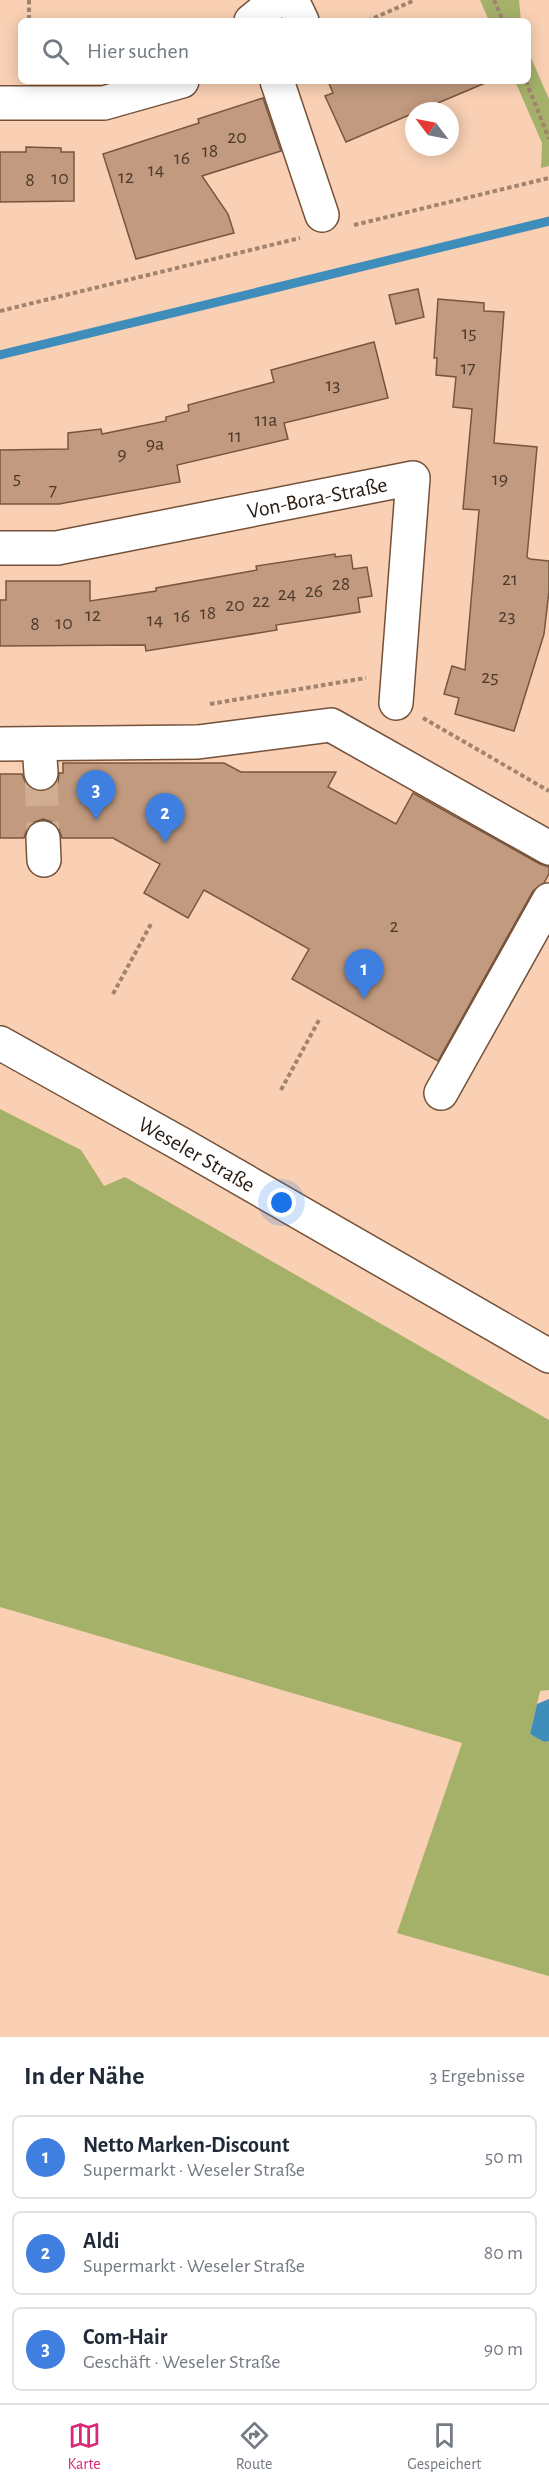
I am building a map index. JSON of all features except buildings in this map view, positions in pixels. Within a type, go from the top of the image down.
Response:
[{"type":"street","points":[[255,18],[277,0]]},
{"type":"street","points":[[292,0],[301,18]]},
{"type":"street","points":[[0,103],[104,103],[171,84]]},
{"type":"street","points":[[278,84],[324,227]]},
{"type":"street","name":"Von-Bora-Straße","points":[[0,548],[57,548],[413,478],[397,689]]},
{"type":"street","points":[[0,744],[40,759],[331,725],[549,848]]},
{"type":"street","points":[[441,1093],[549,900]]},
{"type":"street","name":"Weseler Straße","points":[[0,1043],[549,1356]]},
{"type":"path","points":[[29,0],[29,18]]},
{"type":"path","points":[[374,18],[416,0]]},
{"type":"path","points":[[494,0],[502,18]]},
{"type":"path","points":[[527,84],[549,139]]},
{"type":"path","points":[[0,311],[324,227],[549,178]]},
{"type":"path","points":[[201,706],[376,676],[549,791]]},
{"type":"path","points":[[113,994],[152,922]]},
{"type":"path","points":[[281,1090],[319,1020]]},
{"type":"green space","points":[[480,0],[519,0],[521,18],[488,18]]},
{"type":"green space","points":[[531,58],[549,99],[549,166],[541,168],[542,143],[516,84],[531,84]]},
{"type":"green space","points":[[0,1109],[81,1150],[104,1186],[125,1177],[549,1420],[549,1690],[540,1691],[530,1734],[544,1742],[549,1741],[549,1976],[397,1933],[462,1743],[0,1607]]},
{"type":"water","points":[[549,1699],[549,1741],[544,1742],[530,1734],[537,1704]]},
{"type":"waterway","points":[[0,355],[549,221]]},
{"type":"tunnel","points":[[41,773],[43,838]]},
{"type":"place","name":"Com-Hair","points":[[96,820]]},
{"type":"place","name":"Aldi","points":[[165,843]]},
{"type":"place","name":"Netto Marken-Discount","points":[[364,999]]}]
